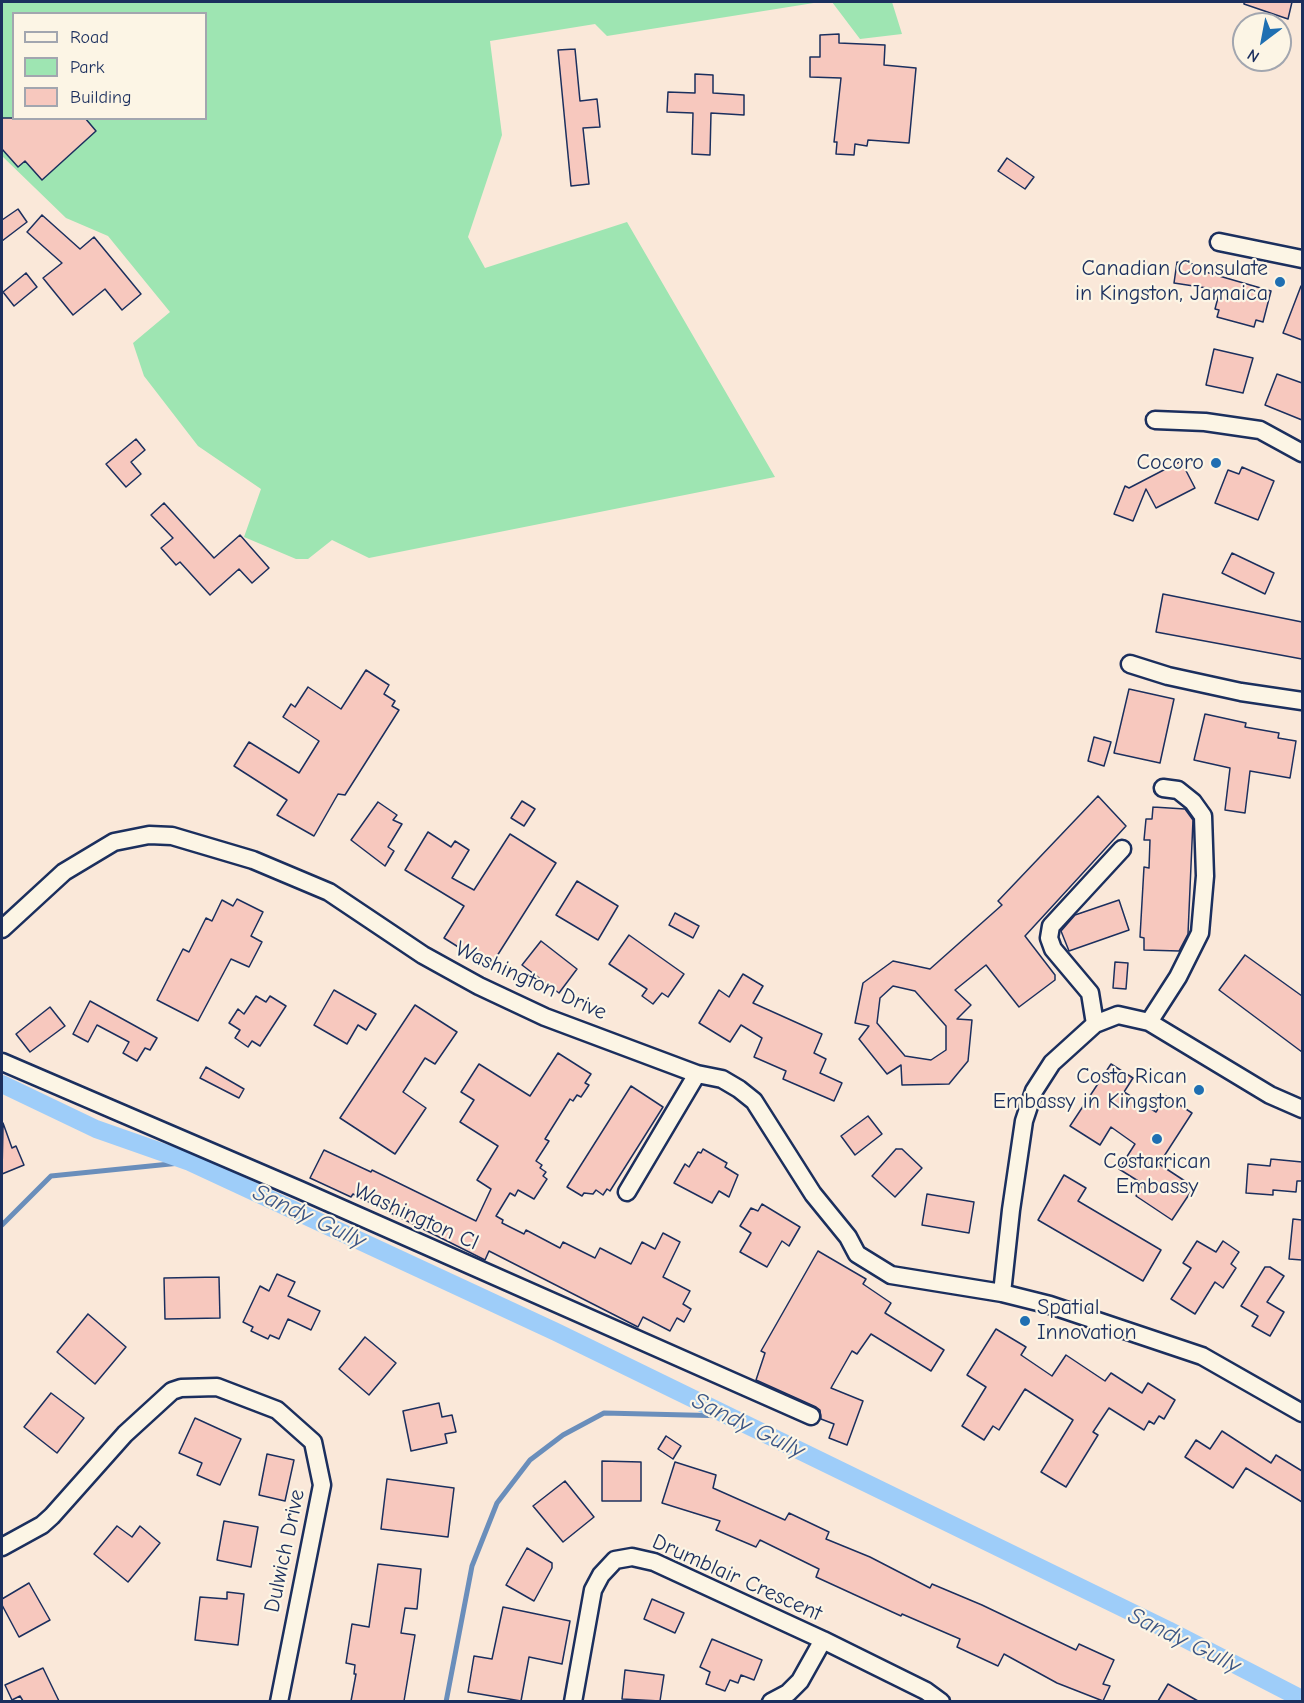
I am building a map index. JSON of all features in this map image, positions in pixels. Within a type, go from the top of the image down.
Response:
[{"type":"street","points":[[1219,242],[1302,259]]},
{"type":"street","points":[[1155,420],[1205,422],[1260,430],[1302,453]]},
{"type":"street","points":[[1130,664],[1168,676],[1302,701]]},
{"type":"street","points":[[1149,1022],[1178,977],[1200,933],[1205,876],[1203,816],[1193,802],[1178,790],[1163,788]]},
{"type":"street","name":"Washington Drive","points":[[2,929],[64,872],[114,842],[149,835],[188,838],[253,860],[328,892],[423,955],[545,1017],[697,1074],[722,1079],[754,1101],[813,1194],[848,1237],[857,1254],[891,1275],[1002,1293],[1050,1305],[1202,1356],[1302,1413]]},
{"type":"street","points":[[1095,1024],[1090,993],[1053,949],[1049,938],[1050,926],[1122,849]]},
{"type":"street","points":[[1002,1293],[1024,1121],[1034,1091],[1052,1063],[1095,1024],[1118,1015],[1149,1022],[1270,1095],[1302,1109]]},
{"type":"street","name":"Washington Cl","points":[[2,1062],[300,1190],[811,1416]]},
{"type":"street","points":[[627,1192],[697,1074]]},
{"type":"street","name":"Dulwich Drive","points":[[2,1547],[42,1525],[52,1516],[125,1434],[172,1391],[181,1388],[217,1387],[277,1410],[313,1442],[322,1485],[279,1701]]},
{"type":"street","name":"Drumblair Crescent","points":[[573,1701],[593,1590],[601,1575],[615,1560],[632,1557],[654,1562],[823,1640],[926,1691],[941,1701]]},
{"type":"street","points":[[771,1701],[788,1693],[800,1681],[823,1640]]},
{"type":"green space","points":[[2,2],[820,2],[607,36],[595,24],[490,41],[502,135],[468,237],[485,268],[627,222],[775,477],[369,558],[332,540],[308,559],[296,559],[244,537],[261,489],[198,446],[144,376],[133,343],[170,312],[108,236],[66,218],[2,156]]},
{"type":"green space","points":[[832,2],[892,2],[902,34],[860,39]]},
{"type":"building","points":[[1244,2],[1292,2],[1290,12],[1267,12],[1244,4]]},
{"type":"building","points":[[839,34],[839,43],[885,45],[884,65],[916,68],[909,143],[868,140],[867,146],[855,144],[854,155],[836,154],[837,142],[834,142],[841,78],[810,77],[810,57],[820,57],[820,35]]},
{"type":"building","points":[[575,49],[580,101],[597,99],[600,127],[583,128],[589,184],[571,186],[558,50]]},
{"type":"building","points":[[695,74],[713,75],[713,93],[744,95],[744,115],[711,113],[710,155],[692,154],[693,113],[667,112],[668,92],[695,93]]},
{"type":"building","points":[[2,118],[87,120],[96,131],[42,180],[25,161],[18,167],[2,149]]},
{"type":"building","points":[[1007,158],[1034,177],[1025,189],[998,171]]},
{"type":"building","points":[[18,209],[27,222],[2,241],[2,220]]},
{"type":"building","points":[[42,215],[80,249],[94,237],[141,294],[122,310],[105,289],[73,315],[43,278],[62,263],[27,232]]},
{"type":"building","points":[[1177,262],[1203,265],[1202,271],[1271,291],[1263,322],[1256,320],[1254,327],[1217,317],[1219,310],[1215,309],[1220,290],[1174,283]]},
{"type":"building","points":[[26,273],[37,287],[14,306],[3,292]]},
{"type":"building","points":[[1302,286],[1302,340],[1283,333]]},
{"type":"building","points":[[1214,349],[1253,358],[1243,393],[1206,385]]},
{"type":"building","points":[[1277,374],[1302,383],[1302,420],[1265,405]]},
{"type":"building","points":[[136,439],[145,450],[131,462],[141,474],[126,487],[106,464]]},
{"type":"building","points":[[1181,461],[1195,488],[1156,508],[1146,489],[1133,521],[1114,514],[1125,486],[1129,488]]},
{"type":"building","points":[[1242,467],[1274,481],[1258,520],[1215,503],[1228,470],[1239,474]]},
{"type":"building","points":[[164,503],[214,558],[240,535],[269,568],[252,583],[239,569],[210,595],[180,562],[176,565],[161,548],[173,538],[151,515]]},
{"type":"building","points":[[1232,553],[1274,573],[1265,594],[1222,573]]},
{"type":"building","points":[[1163,594],[1302,622],[1302,659],[1156,632]]},
{"type":"building","points":[[366,670],[389,685],[384,694],[395,701],[392,706],[399,710],[345,795],[338,794],[314,836],[277,815],[287,800],[234,766],[249,742],[299,773],[319,741],[283,717],[291,704],[295,707],[308,687],[341,709]]},
{"type":"building","points":[[1129,689],[1174,699],[1160,763],[1114,753]]},
{"type":"building","points":[[1205,714],[1246,723],[1245,727],[1279,733],[1278,738],[1296,741],[1290,778],[1250,771],[1245,813],[1225,810],[1230,768],[1194,760]]},
{"type":"building","points":[[1094,737],[1111,742],[1104,766],[1088,761]]},
{"type":"building","points":[[1098,796],[1126,826],[1025,936],[1055,975],[1055,980],[1019,1007],[986,965],[955,990],[971,1005],[957,1019],[972,1020],[968,1061],[949,1084],[902,1085],[901,1065],[887,1074],[859,1039],[869,1026],[855,1023],[863,983],[893,961],[930,969],[1002,905],[998,901]],"holes":[[[893,986],[915,991],[946,1026],[946,1050],[931,1060],[905,1056],[877,1023],[880,998]]]},
{"type":"building","points":[[522,801],[535,809],[524,826],[511,818]]},
{"type":"building","points":[[378,802],[397,815],[393,820],[402,824],[388,847],[394,851],[385,866],[351,840]]},
{"type":"building","points":[[1153,807],[1185,809],[1193,820],[1188,934],[1179,951],[1144,950],[1144,938],[1140,937],[1144,867],[1149,868],[1150,840],[1144,840],[1146,819],[1152,819]]},
{"type":"building","points":[[428,832],[451,847],[455,841],[469,850],[452,878],[474,890],[510,834],[556,863],[490,967],[444,938],[464,906],[405,870]]},
{"type":"building","points":[[577,881],[618,906],[598,940],[556,915]]},
{"type":"building","points":[[237,899],[263,912],[251,936],[262,942],[249,967],[231,959],[198,1021],[157,1000],[183,949],[189,952],[206,918],[212,921],[222,900],[233,906]]},
{"type":"building","points":[[1119,900],[1129,930],[1069,951],[1061,931],[1075,915]]},
{"type":"building","points":[[675,913],[699,926],[693,938],[669,925]]},
{"type":"building","points":[[629,935],[684,974],[668,997],[662,993],[653,1004],[642,996],[647,989],[609,964]]},
{"type":"building","points":[[541,941],[577,969],[559,993],[522,965]]},
{"type":"building","points":[[1245,955],[1302,996],[1302,1052],[1219,990]]},
{"type":"building","points":[[1115,962],[1128,963],[1126,989],[1113,988]]},
{"type":"building","points":[[743,974],[763,986],[753,1003],[822,1034],[814,1053],[826,1059],[820,1073],[842,1083],[834,1101],[783,1079],[786,1071],[754,1057],[762,1038],[741,1025],[730,1042],[699,1023],[719,990],[729,997]]},
{"type":"building","points":[[334,990],[376,1014],[366,1030],[358,1025],[347,1044],[314,1025]]},
{"type":"building","points":[[256,996],[266,1002],[270,996],[286,1006],[260,1046],[252,1041],[248,1047],[235,1038],[240,1030],[229,1023],[238,1009],[244,1014]]},
{"type":"building","points":[[90,1001],[157,1038],[150,1050],[145,1048],[137,1061],[123,1053],[129,1042],[97,1025],[88,1042],[73,1034]]},
{"type":"building","points":[[415,1005],[457,1032],[435,1064],[425,1058],[403,1092],[426,1108],[395,1154],[340,1118]]},
{"type":"building","points":[[50,1007],[65,1026],[30,1052],[16,1034]]},
{"type":"building","points":[[558,1053],[591,1074],[585,1083],[589,1085],[581,1097],[577,1095],[573,1101],[570,1099],[545,1139],[549,1141],[536,1161],[542,1165],[540,1168],[546,1172],[543,1176],[547,1179],[534,1199],[518,1190],[515,1196],[510,1193],[496,1216],[503,1220],[502,1223],[524,1234],[526,1230],[560,1248],[563,1242],[595,1258],[600,1248],[631,1264],[642,1242],[655,1249],[663,1233],[680,1242],[663,1277],[690,1291],[683,1304],[691,1309],[684,1322],[677,1318],[670,1331],[643,1317],[638,1327],[489,1251],[485,1260],[353,1194],[351,1197],[310,1178],[324,1150],[371,1172],[372,1170],[476,1221],[491,1189],[477,1180],[498,1146],[460,1122],[474,1100],[461,1092],[479,1064],[530,1096]]},
{"type":"building","points":[[1111,1064],[1133,1078],[1124,1092],[1156,1112],[1166,1096],[1192,1113],[1159,1164],[1194,1187],[1172,1220],[1136,1196],[1143,1184],[1119,1169],[1135,1144],[1111,1127],[1100,1145],[1070,1126]]},
{"type":"building","points":[[206,1067],[244,1089],[239,1098],[200,1078]]},
{"type":"building","points":[[631,1086],[663,1107],[610,1191],[607,1189],[603,1195],[596,1190],[593,1194],[584,1193],[582,1196],[567,1187]]},
{"type":"building","points":[[868,1116],[882,1134],[855,1155],[841,1136]]},
{"type":"building","points":[[3,1123],[12,1148],[16,1146],[24,1165],[2,1174]]},
{"type":"building","points":[[703,1149],[727,1163],[725,1167],[738,1175],[729,1197],[719,1191],[712,1203],[674,1183],[685,1164],[689,1167],[698,1152],[701,1153]]},
{"type":"building","points":[[896,1149],[902,1149],[922,1168],[895,1197],[872,1176]]},
{"type":"building","points":[[1271,1159],[1302,1162],[1302,1181],[1297,1181],[1296,1192],[1273,1190],[1273,1195],[1246,1193],[1248,1164],[1270,1166]]},
{"type":"building","points":[[1064,1175],[1086,1188],[1078,1201],[1161,1250],[1143,1281],[1038,1220]]},
{"type":"building","points":[[927,1194],[974,1202],[969,1233],[922,1225]]},
{"type":"building","points":[[762,1204],[800,1227],[789,1246],[782,1241],[767,1267],[740,1252],[751,1233],[740,1226],[751,1208],[758,1211]]},
{"type":"building","points":[[1293,1219],[1302,1220],[1302,1260],[1289,1259]]},
{"type":"building","points":[[1197,1241],[1216,1252],[1223,1241],[1239,1252],[1231,1264],[1236,1268],[1223,1288],[1215,1282],[1195,1314],[1171,1299],[1191,1268],[1183,1263]]},
{"type":"building","points":[[818,1251],[866,1279],[863,1284],[891,1303],[885,1313],[944,1350],[931,1371],[871,1334],[857,1354],[852,1351],[831,1388],[863,1401],[847,1445],[829,1438],[834,1424],[821,1419],[820,1410],[816,1407],[756,1380],[765,1353],[761,1351]]},
{"type":"building","points":[[1265,1267],[1270,1267],[1284,1276],[1267,1302],[1284,1312],[1270,1336],[1252,1326],[1258,1316],[1241,1306]]},
{"type":"building","points":[[277,1274],[295,1282],[288,1296],[320,1311],[311,1330],[288,1319],[279,1339],[270,1335],[268,1339],[251,1331],[253,1327],[243,1322],[260,1286],[269,1291]]},
{"type":"building","points":[[219,1277],[220,1318],[165,1319],[164,1278]]},
{"type":"building","points":[[88,1314],[126,1347],[95,1384],[57,1352]]},
{"type":"building","points":[[996,1329],[1026,1347],[1021,1355],[1052,1376],[1066,1355],[1105,1381],[1111,1373],[1142,1393],[1148,1383],[1175,1400],[1164,1419],[1159,1416],[1154,1424],[1149,1421],[1144,1430],[1109,1408],[1093,1432],[1098,1435],[1066,1487],[1041,1472],[1073,1420],[1025,1389],[999,1430],[993,1426],[984,1440],[962,1426],[986,1387],[967,1375]]},
{"type":"building","points":[[365,1337],[396,1363],[369,1395],[339,1369]]},
{"type":"building","points":[[51,1393],[84,1418],[57,1453],[24,1427]]},
{"type":"building","points":[[439,1403],[442,1417],[452,1415],[456,1432],[445,1434],[447,1443],[411,1451],[403,1411]]},
{"type":"building","points":[[195,1418],[241,1439],[220,1485],[197,1475],[202,1463],[179,1453]]},
{"type":"building","points":[[1222,1431],[1271,1463],[1276,1455],[1302,1471],[1302,1502],[1246,1468],[1233,1488],[1185,1457],[1196,1440],[1210,1449]]},
{"type":"building","points":[[666,1436],[681,1446],[673,1459],[658,1449]]},
{"type":"building","points":[[267,1454],[294,1460],[285,1501],[259,1495]]},
{"type":"building","points":[[602,1461],[641,1462],[641,1501],[602,1501]]},
{"type":"building","points":[[675,1462],[716,1475],[713,1488],[785,1520],[789,1513],[829,1532],[826,1539],[870,1557],[930,1588],[932,1584],[982,1605],[1076,1650],[1079,1644],[1114,1660],[1103,1684],[1110,1686],[1103,1701],[1057,1683],[1004,1654],[998,1666],[957,1647],[960,1639],[902,1614],[901,1616],[816,1577],[819,1569],[760,1540],[756,1547],[716,1530],[720,1521],[662,1503]]},
{"type":"building","points":[[387,1479],[454,1488],[448,1537],[381,1529]]},
{"type":"building","points":[[565,1481],[594,1517],[563,1542],[533,1506]]},
{"type":"building","points":[[224,1521],[258,1527],[251,1567],[217,1560]]},
{"type":"building","points":[[117,1526],[132,1537],[140,1526],[160,1543],[128,1582],[94,1554]]},
{"type":"building","points":[[527,1548],[552,1563],[552,1568],[534,1601],[506,1585]]},
{"type":"building","points":[[378,1564],[421,1569],[417,1609],[405,1608],[401,1633],[415,1635],[404,1701],[351,1701],[356,1674],[354,1674],[355,1665],[346,1663],[352,1624],[369,1627]]},
{"type":"building","points":[[29,1583],[50,1620],[19,1637],[2,1605],[2,1599]]},
{"type":"building","points":[[227,1592],[244,1594],[238,1645],[195,1640],[200,1597],[227,1599]]},
{"type":"building","points":[[652,1599],[684,1613],[675,1633],[644,1619]]},
{"type":"building","points":[[503,1607],[570,1621],[562,1664],[529,1657],[521,1701],[468,1692],[474,1656],[492,1659]]},
{"type":"building","points":[[712,1639],[762,1660],[754,1680],[741,1675],[738,1683],[730,1680],[725,1691],[706,1684],[710,1672],[700,1667]]},
{"type":"building","points":[[43,1668],[59,1701],[23,1701],[20,1696],[12,1700],[5,1685]]},
{"type":"building","points":[[625,1670],[664,1675],[660,1701],[622,1699]]},
{"type":"building","points":[[1168,1684],[1198,1701],[1158,1701]]},
{"type":"waterway","name":"Sandy Gully","points":[[2,1084],[96,1129],[190,1162],[556,1332],[1168,1630],[1302,1699]]},
{"type":"waterway","points":[[2,1225],[51,1176],[190,1162]]},
{"type":"waterway","points":[[446,1702],[472,1566],[497,1503],[530,1460],[563,1435],[604,1413],[729,1416]]},
{"type":"place","name":"Canadian Consulate in Kingston, Jamaica","points":[[1280,282]]},
{"type":"place","name":"Cocoro","points":[[1216,463]]},
{"type":"place","name":"Costa Rican Embassy in Kingston","points":[[1199,1090]]},
{"type":"place","name":"Costarrican Embassy","points":[[1157,1139]]},
{"type":"place","name":"Spatial Innovation","points":[[1025,1321]]}]
